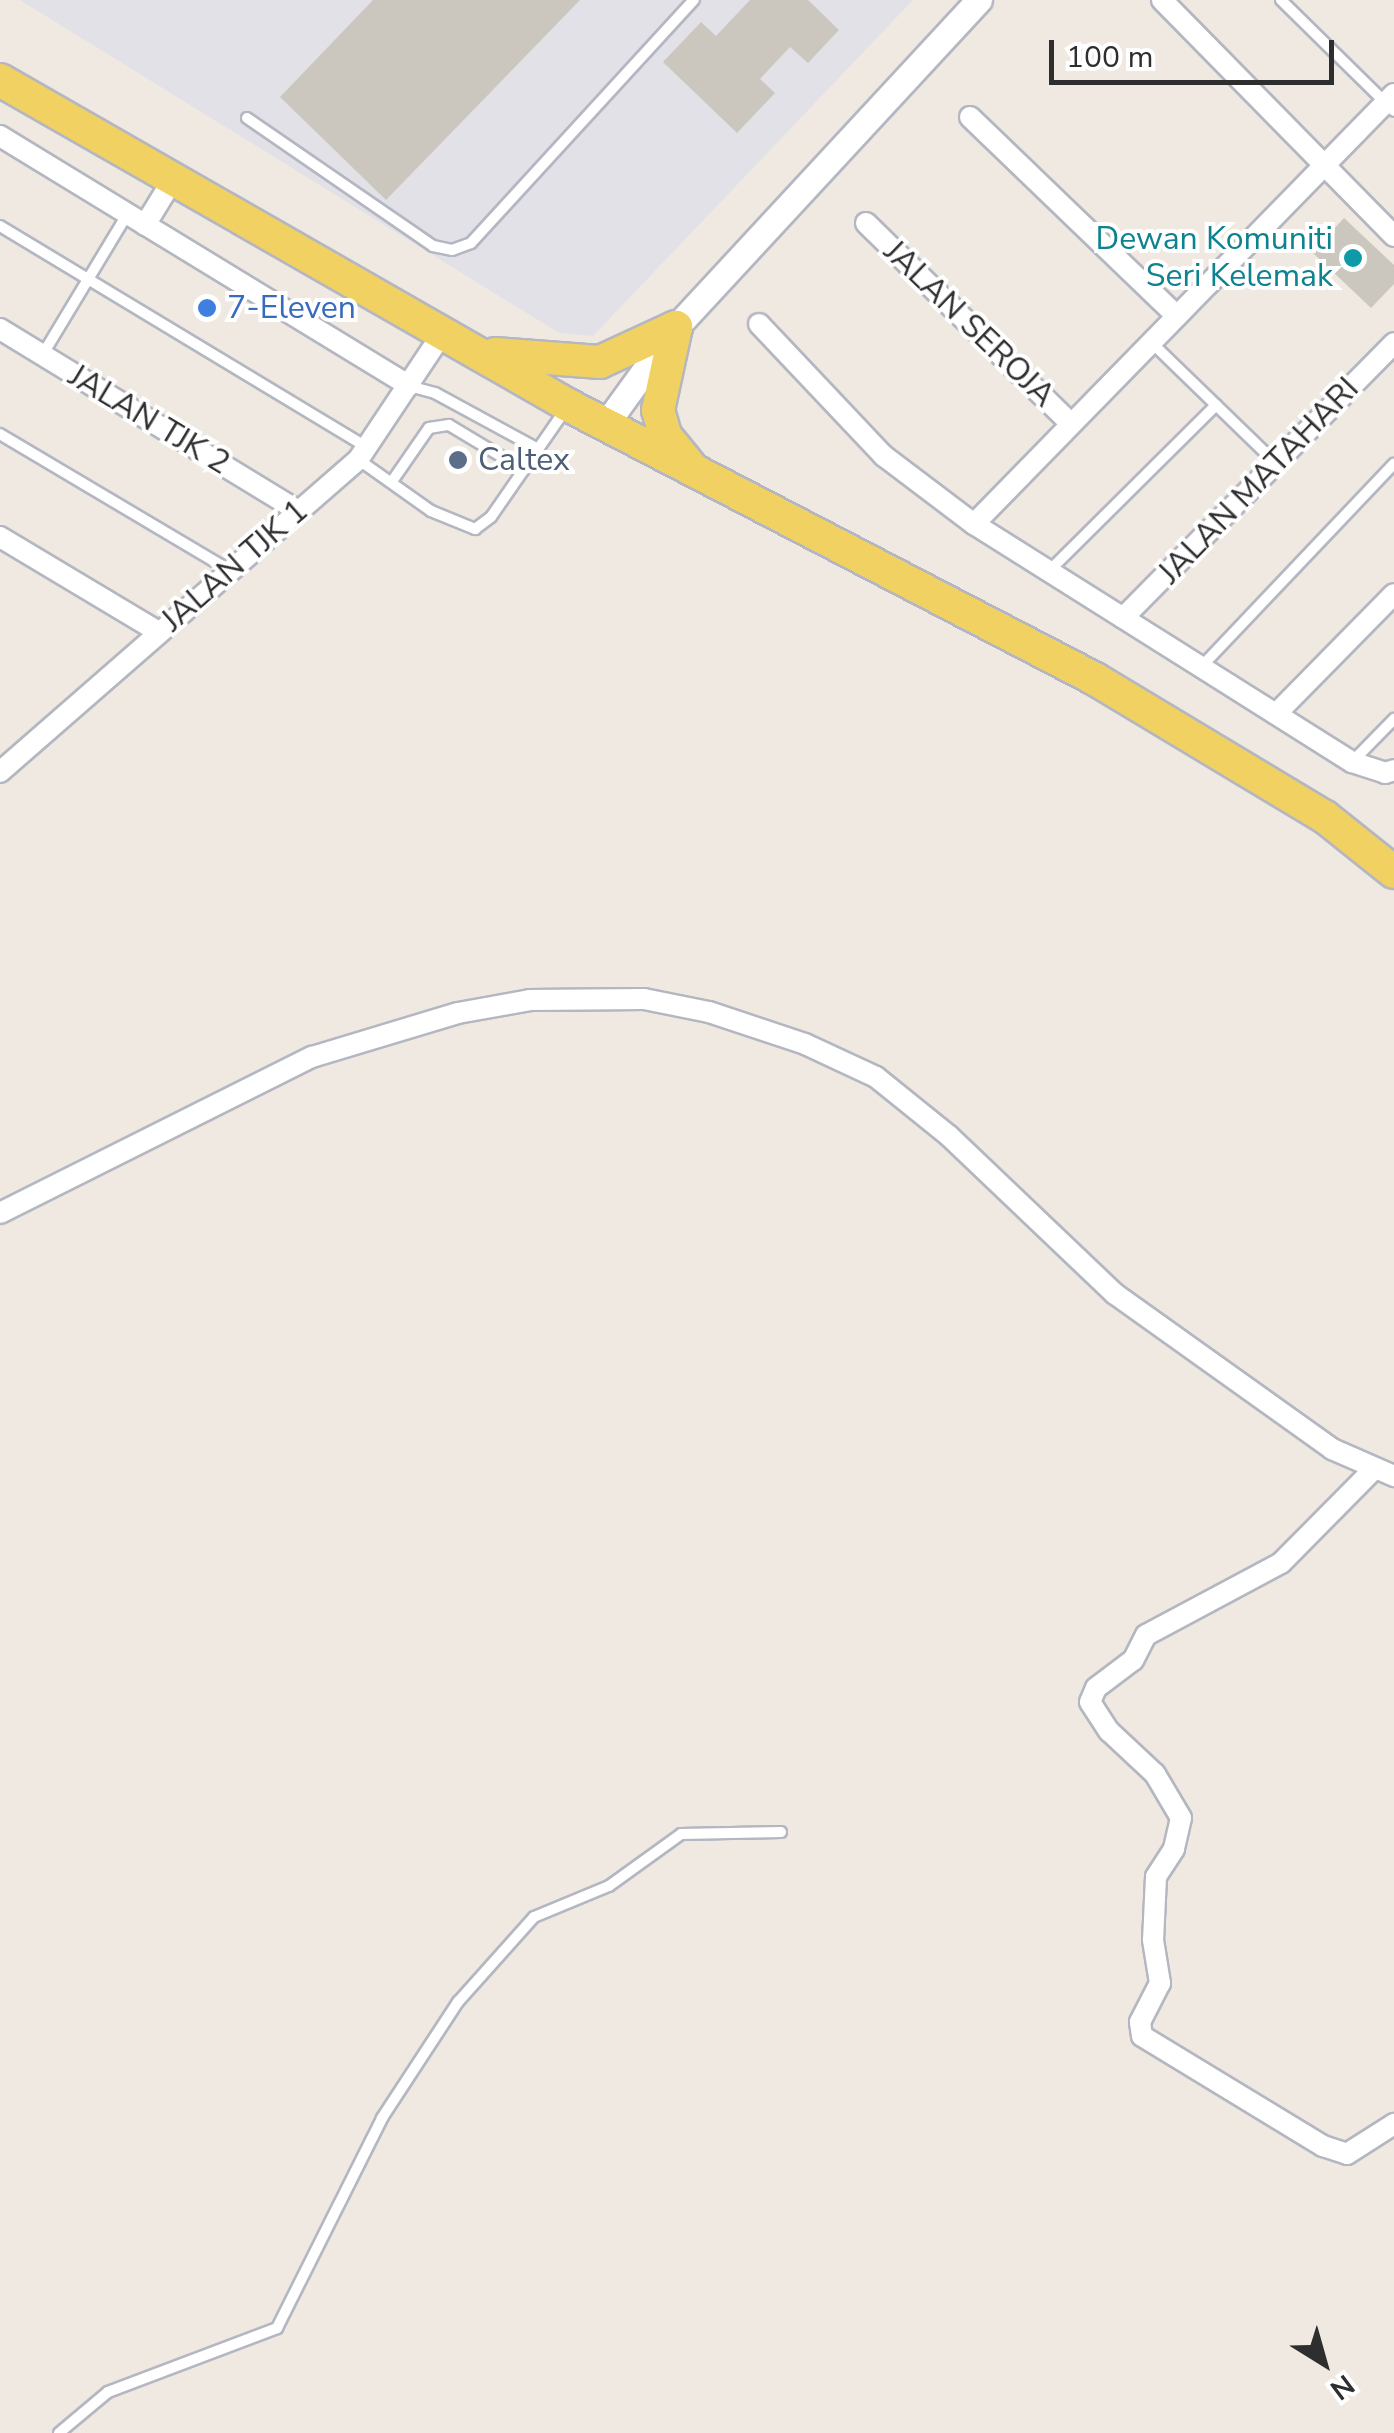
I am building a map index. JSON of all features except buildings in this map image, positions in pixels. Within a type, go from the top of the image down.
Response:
[{"type":"main road","points":[[0,80],[605,425],[1094,679],[1325,818],[1394,872]]},
{"type":"main road","points":[[454,342],[576,364],[627,354],[676,327]]},
{"type":"main road","points":[[676,327],[658,410],[664,435],[696,472]]},
{"type":"street","points":[[605,425],[676,327],[978,0]]},
{"type":"street","points":[[1162,0],[1394,236]]},
{"type":"street","points":[[974,524],[1323,167],[1391,103]]},
{"type":"street","points":[[970,117],[1177,316]]},
{"type":"street","points":[[0,136],[409,386]]},
{"type":"street","points":[[136,219],[172,181]]},
{"type":"street","name":"JALAN SEROJA","points":[[866,224],[1071,424]]},
{"type":"street","points":[[759,324],[884,456],[974,524],[1352,762],[1386,774],[1394,770]]},
{"type":"street","name":"JALAN TJK 2","points":[[0,329],[298,511]]},
{"type":"street","name":"JALAN TJK 1","points":[[0,772],[363,453],[409,386],[454,342]]},
{"type":"street","name":"JALAN MATAHARI","points":[[1124,618],[1394,343]]},
{"type":"street","points":[[0,537],[159,632]]},
{"type":"street","points":[[1276,714],[1394,594]]},
{"type":"street","points":[[0,1214],[312,1057],[380,1035],[530,1000],[586,995],[660,1002],[805,1044],[876,1077],[949,1136],[1115,1294],[1332,1449],[1394,1476]]},
{"type":"street","points":[[1373,1470],[1281,1563],[1146,1635],[1133,1660],[1096,1688],[1090,1702],[1109,1730],[1155,1774],[1181,1818],[1174,1849],[1156,1877],[1153,1940],[1160,1984],[1140,2022],[1142,2036],[1323,2146],[1347,2154],[1394,2124]]},
{"type":"lane","points":[[247,118],[432,246],[452,250],[471,243],[694,0]]},
{"type":"lane","points":[[1281,0],[1391,103]]},
{"type":"lane","points":[[43,356],[88,279],[136,219]]},
{"type":"lane","points":[[0,226],[363,453],[393,480],[464,530],[491,517],[568,404]]},
{"type":"lane","points":[[1151,342],[1276,463]]},
{"type":"lane","points":[[409,386],[434,392],[538,449]]},
{"type":"lane","points":[[1049,571],[1216,405]]},
{"type":"lane","points":[[393,480],[429,428],[449,425],[524,470]]},
{"type":"lane","points":[[0,434],[229,570]]},
{"type":"lane","points":[[1201,667],[1394,464]]},
{"type":"lane","points":[[1352,762],[1394,719]]},
{"type":"lane","points":[[59,2433],[108,2392],[277,2328],[382,2118],[458,2002],[534,1918],[608,1886],[681,1834],[780,1832]]},
{"type":"shaded area","points":[[20,0],[913,0],[593,336],[559,333]]},
{"type":"place","name":"Dewan Komuniti Seri Kelemak","points":[[1353,258]]},
{"type":"place","name":"7-Eleven","points":[[207,308]]},
{"type":"place","name":"Caltex","points":[[458,460]]}]
